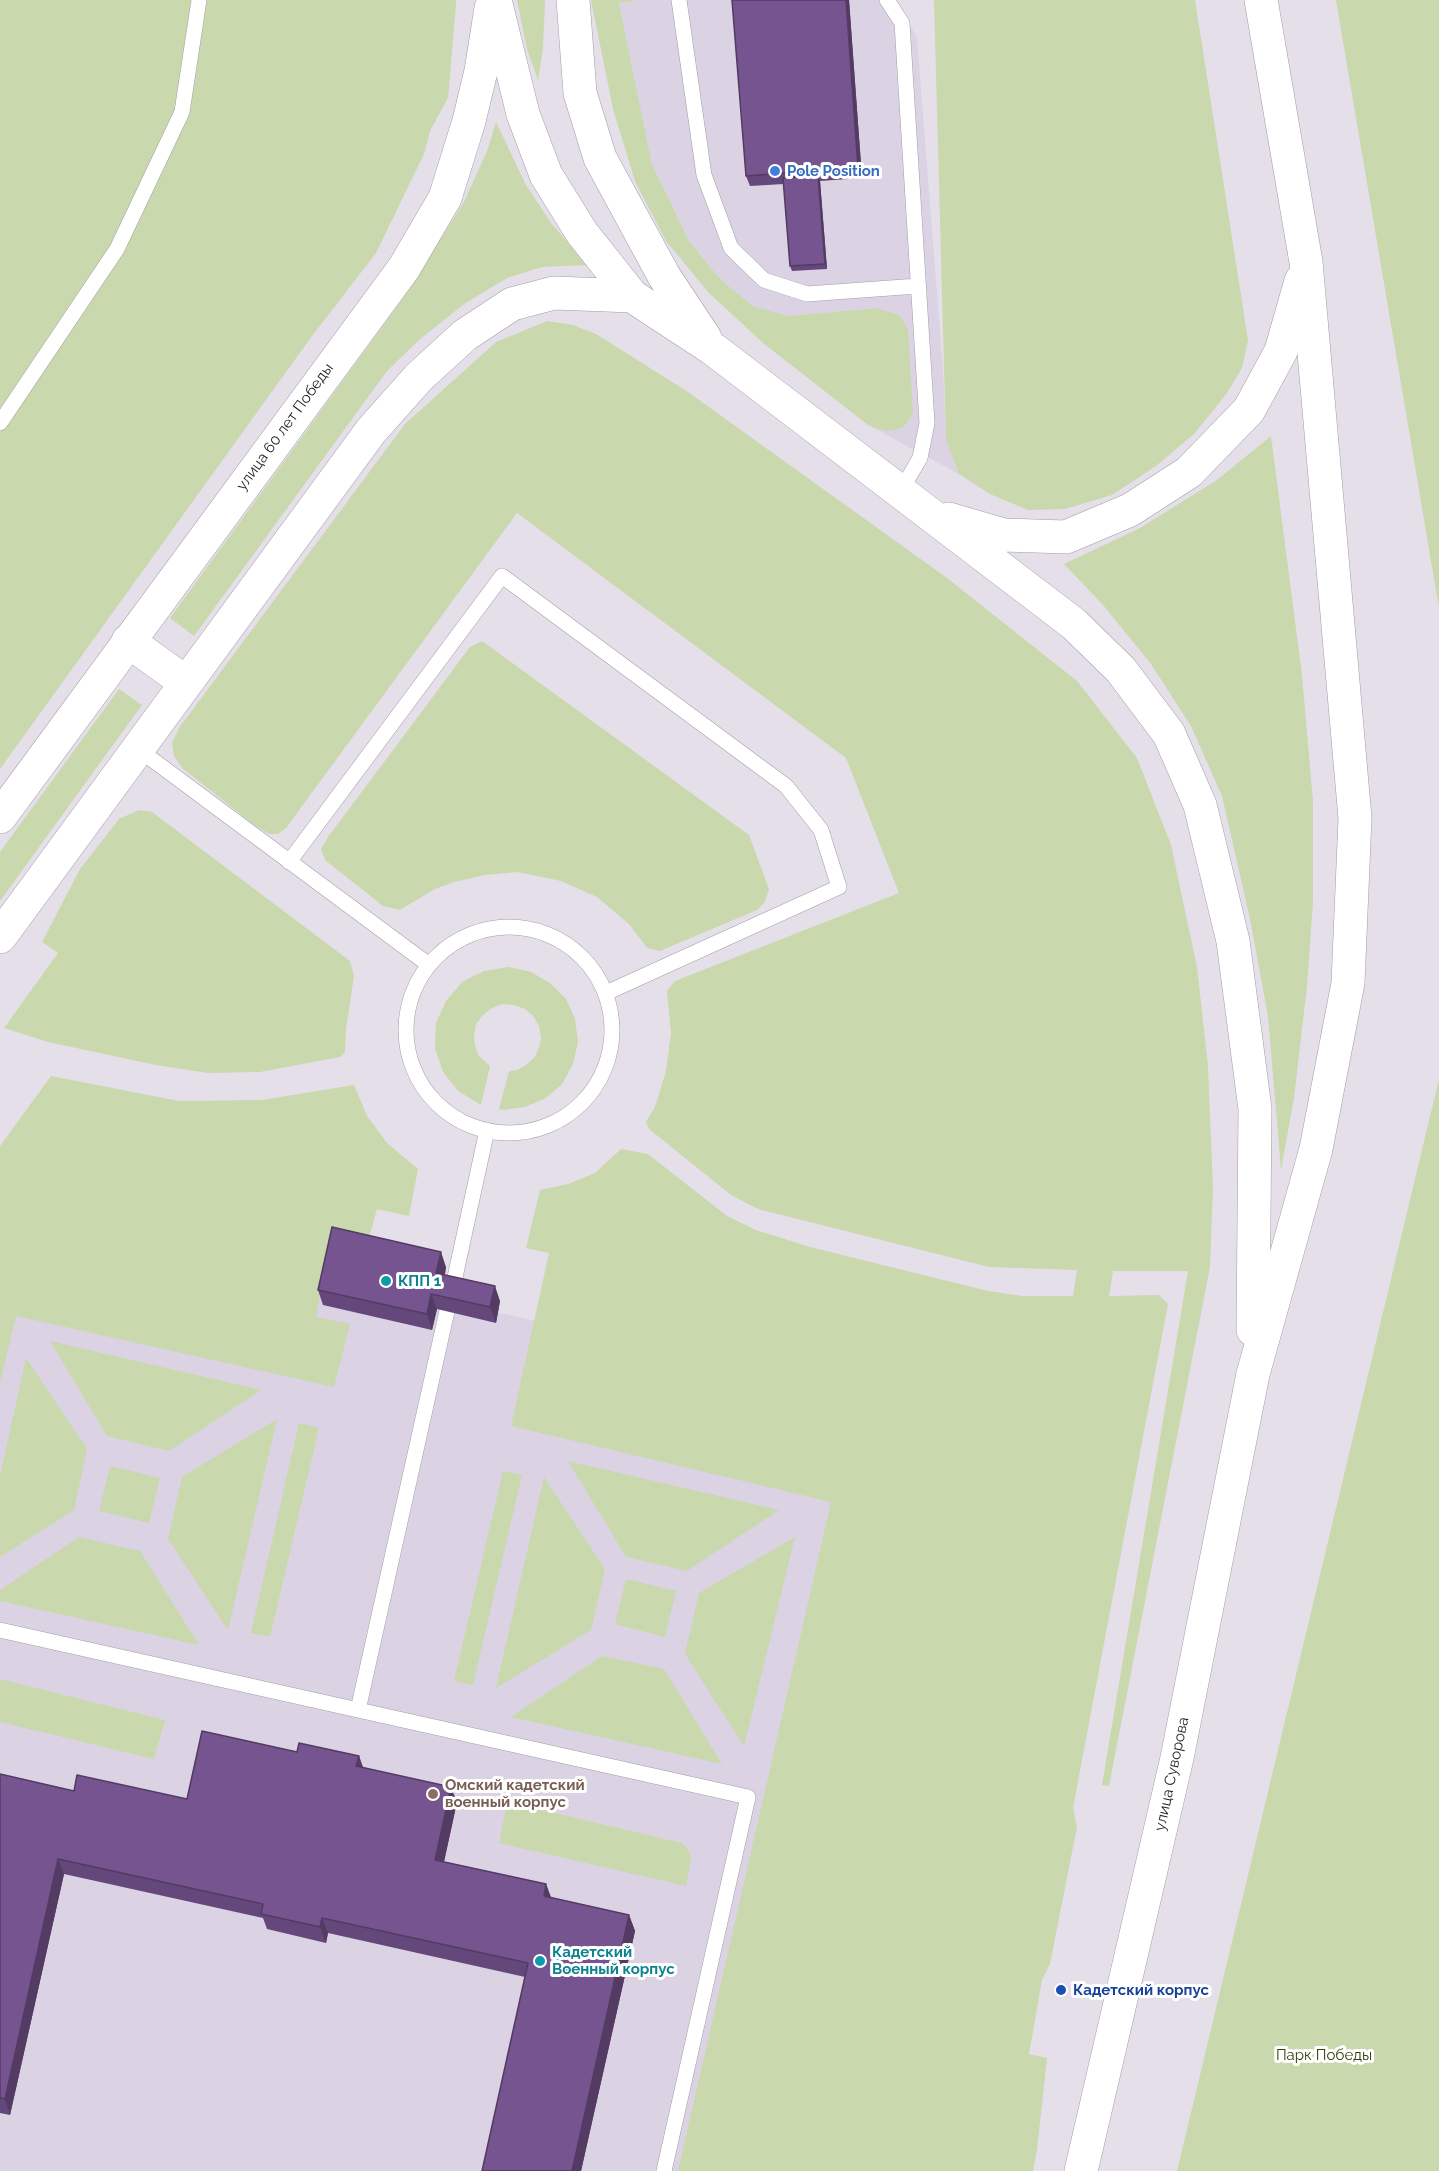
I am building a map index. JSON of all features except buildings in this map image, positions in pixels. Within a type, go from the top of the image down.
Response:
[{"type":"main road","points":[[493,0],[523,114],[546,175],[582,234],[632,296],[713,350],[1074,624],[1121,669],[1169,734],[1200,805],[1233,941],[1255,1108],[1253,1374]]},
{"type":"main road","name":"улица 60 лет Победы","points":[[0,817],[404,268],[444,198],[470,121],[493,0]]},
{"type":"main road","points":[[573,0],[580,93],[600,158],[664,276],[713,350]]},
{"type":"main road","points":[[1253,1374],[1316,1149],[1348,983],[1355,818],[1306,262],[1262,0]]},
{"type":"main road","points":[[929,513],[1004,535],[1066,537],[1130,510],[1189,472],[1249,411],[1281,351],[1306,262]]},
{"type":"main road","points":[[0,938],[185,682],[371,431],[419,377],[465,335],[512,304],[554,293],[632,296]]},
{"type":"main road","points":[[128,641],[185,682]]},
{"type":"main road","name":"улица Суворова","points":[[1081,2171],[1177,1758],[1253,1374]]},
{"type":"lane","points":[[0,423],[117,249],[182,112],[199,0]]},
{"type":"lane","points":[[680,0],[704,175],[731,248],[764,280],[807,294],[918,286]]},
{"type":"lane","points":[[887,0],[902,22],[927,423],[920,458],[900,492]]},
{"type":"lane","points":[[290,862],[502,576],[786,786],[821,830],[839,887],[606,993]]},
{"type":"lane","points":[[138,749],[429,965]]},
{"type":"lane","points":[[510,926],[540,931],[568,945],[590,966],[606,993],[612,1024],[610,1055],[597,1084],[577,1108],[549,1125],[519,1132],[487,1130],[459,1120],[435,1102],[418,1077],[408,1050],[406,1020],[413,991],[429,965],[451,944],[479,931],[510,926]]},
{"type":"lane","points":[[452,1291],[487,1130]]},
{"type":"lane","points":[[358,1710],[447,1311]]},
{"type":"lane","points":[[0,1630],[748,1797],[664,2171]]},
{"type":"shaded area","points":[[639,0],[896,0],[917,38],[943,370],[946,440],[959,474],[868,425],[886,430],[877,308],[788,316],[753,306],[721,280],[689,241],[652,164],[619,3]]},
{"type":"shaded area","name":"Омский кадетский военный корпус","points":[[0,1198],[954,1417],[776,2171],[0,2171]]},
{"type":"green space","points":[[0,0],[456,0],[456,4],[448,98],[430,131],[424,154],[376,253],[312,336],[0,769]]},
{"type":"green space","points":[[517,0],[545,0],[543,48],[538,80],[527,49]]},
{"type":"green space","points":[[591,0],[639,0],[619,3],[652,164],[689,241],[721,280],[753,306],[788,316],[877,308],[899,315],[908,329],[913,414],[903,428],[886,431],[868,425],[763,343],[709,293],[666,241],[635,181],[613,109]]},
{"type":"green space","points":[[934,0],[1195,0],[1248,340],[1242,368],[1227,393],[1195,433],[1156,466],[1112,495],[1065,509],[1028,510],[990,494],[959,474],[946,440]]},
{"type":"green space","points":[[1336,0],[1439,0],[1439,608]]},
{"type":"green space","points":[[496,122],[526,185],[551,223],[587,265],[542,267],[507,278],[464,304],[419,340],[387,371],[194,636],[170,618],[404,297],[464,202],[487,151]]},
{"type":"green space","points":[[547,321],[573,325],[596,334],[688,392],[947,578],[1077,681],[1137,758],[1171,845],[1197,967],[1208,1066],[1213,1188],[1210,1267],[1109,1786],[1102,1785],[1188,1271],[1113,1271],[1109,1296],[1159,1295],[1168,1304],[1073,1808],[1077,1827],[1050,1964],[1042,1980],[1029,2054],[1047,2058],[1033,2171],[678,2171],[831,1502],[511,1426],[549,1253],[526,1248],[540,1190],[568,1184],[595,1173],[621,1149],[648,1154],[727,1216],[756,1230],[810,1247],[988,1291],[1022,1296],[1073,1296],[1077,1270],[989,1267],[758,1209],[731,1195],[649,1129],[646,1122],[655,1107],[666,1071],[671,1033],[667,991],[675,981],[899,893],[846,758],[517,513],[286,828],[278,834],[269,834],[253,824],[182,768],[174,756],[172,743],[179,728],[405,424],[496,342]]},
{"type":"green space","points":[[1271,436],[1302,675],[1313,802],[1313,902],[1307,986],[1294,1098],[1281,1170],[1268,1016],[1250,919],[1222,796],[1191,726],[1151,664],[1103,605],[1064,564],[1140,528],[1217,480]]},
{"type":"green space","points":[[482,641],[749,835],[769,889],[765,902],[757,910],[660,951],[647,948],[629,924],[597,897],[561,881],[518,872],[485,875],[435,889],[400,910],[383,906],[325,860],[321,849],[328,837],[470,647]]},
{"type":"green space","points":[[119,689],[142,705],[0,901],[0,852]]},
{"type":"green space","points":[[139,810],[152,812],[350,961],[354,976],[345,1052],[340,1057],[260,1072],[208,1073],[156,1065],[48,1042],[4,1028],[58,953],[42,942],[80,869],[119,819]]},
{"type":"green space","points":[[509,967],[531,972],[550,983],[566,999],[575,1019],[578,1042],[573,1064],[562,1084],[546,1098],[525,1107],[503,1110],[499,1109],[509,1071],[526,1065],[534,1058],[539,1048],[541,1038],[539,1026],[533,1016],[525,1009],[502,1004],[492,1008],[476,1024],[475,1046],[479,1056],[490,1066],[481,1105],[458,1091],[443,1072],[435,1048],[436,1023],[446,1001],[462,982],[484,971]]},
{"type":"green space","points":[[51,1076],[179,1101],[262,1100],[354,1085],[367,1116],[387,1143],[418,1169],[409,1216],[377,1209],[368,1242],[330,1239],[316,1317],[350,1324],[334,1387],[16,1316],[0,1383],[0,1146]]},
{"type":"green space","name":"Парк Победы","points":[[1439,1079],[1439,2171],[1177,2171]]},
{"type":"green space","points":[[50,1341],[261,1390],[169,1451],[107,1436]]},
{"type":"green space","points":[[26,1358],[87,1449],[74,1510],[0,1557],[0,1476]]},
{"type":"green space","points":[[277,1419],[228,1630],[168,1539],[182,1477]]},
{"type":"green space","points":[[299,1423],[319,1428],[270,1637],[251,1633]]},
{"type":"green space","points":[[568,1461],[779,1510],[687,1571],[626,1557]]},
{"type":"green space","points":[[110,1466],[160,1478],[149,1523],[99,1511]]},
{"type":"green space","points":[[503,1471],[522,1475],[473,1685],[454,1681]]},
{"type":"green space","points":[[544,1477],[605,1569],[591,1630],[496,1688]]},
{"type":"green space","points":[[79,1537],[140,1551],[199,1645],[0,1601],[0,1590]]},
{"type":"green space","points":[[795,1537],[744,1746],[685,1654],[699,1593]]},
{"type":"green space","points":[[626,1579],[676,1591],[665,1637],[615,1624]]},
{"type":"green space","points":[[602,1656],[664,1669],[722,1764],[511,1717]]},
{"type":"green space","points":[[0,1679],[165,1720],[154,1759],[0,1722]]},
{"type":"green space","points":[[507,1802],[682,1843],[689,1851],[691,1859],[686,1886],[499,1843]]},
{"type":"place","name":"Pole Position","points":[[775,171]]},
{"type":"place","name":"КПП 1","points":[[386,1281]]},
{"type":"place","name":"Омский кадетский военный корпус","points":[[433,1794]]},
{"type":"place","name":"Кадетский Военный корпус","points":[[540,1961]]},
{"type":"place","name":"Кадетский корпус","points":[[1061,1990]]}]
